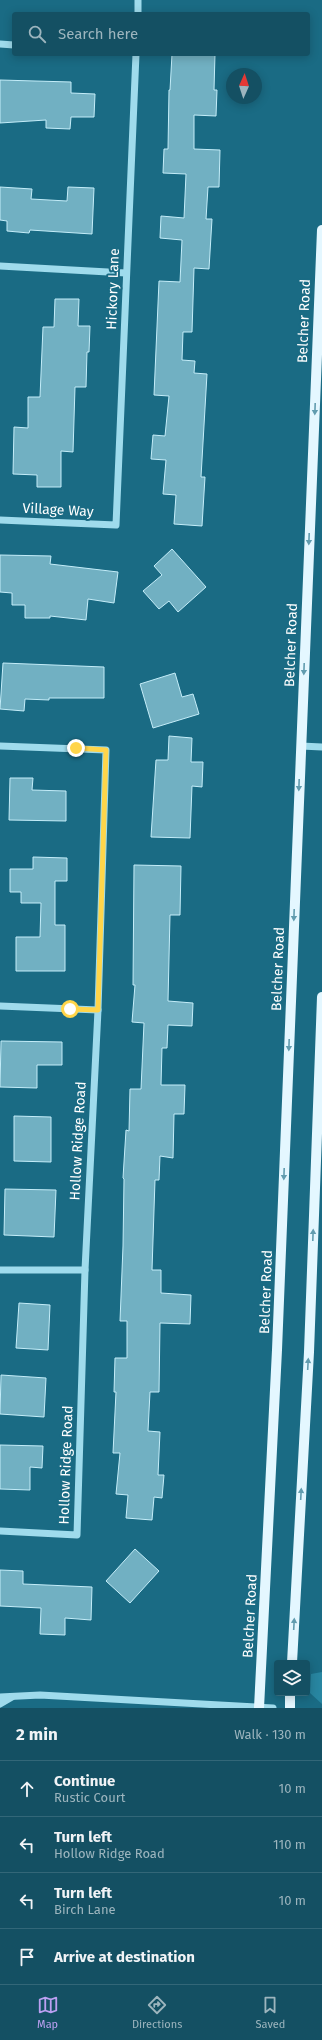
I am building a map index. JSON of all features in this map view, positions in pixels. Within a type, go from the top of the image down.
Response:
[{"type":"main road","name":"Belcher Road","points":[[259,1707],[278,1350],[300,746],[322,230]]},
{"type":"main road","points":[[292,1660],[309,1352],[322,997]]},
{"type":"main road","points":[[290,1696],[290,1708]]},
{"type":"street","points":[[138,0],[138,12]]},
{"type":"street","points":[[0,44],[12,45]]},
{"type":"street","name":"Hickory Lane","points":[[116,525],[136,56]]},
{"type":"street","points":[[0,266],[126,273]]},
{"type":"street","name":"Village Way","points":[[0,520],[116,525]]},
{"type":"street","name":"Hollow Ridge Road","points":[[0,746],[106,750],[98,1010],[85,1270],[77,1535],[0,1531]]},
{"type":"street","points":[[300,746],[322,747]]},
{"type":"street","points":[[0,1006],[98,1010]]},
{"type":"street","points":[[0,1270],[85,1270]]},
{"type":"street","points":[[0,1697],[40,1695],[273,1708]]},
{"type":"street","points":[[0,1704],[12,1697]]},
{"type":"shaded area","points":[[322,1672],[322,1704],[310,1693],[311,1674]]},
{"type":"building","points":[[172,56],[215,56],[214,90],[217,90],[216,116],[194,115],[194,149],[220,150],[219,187],[208,187],[206,219],[212,219],[209,269],[194,268],[192,332],[183,332],[182,360],[195,361],[194,373],[207,374],[201,477],[205,477],[202,526],[174,524],[176,495],[163,494],[166,460],[151,459],[153,435],[165,436],[169,396],[154,395],[159,281],[180,282],[182,240],[160,238],[161,216],[184,218],[186,174],[163,173],[164,149],[168,149]]},
{"type":"building","points":[[0,80],[71,82],[71,93],[95,94],[94,117],[71,117],[70,129],[46,128],[46,120],[0,123]]},
{"type":"building","points":[[0,187],[32,189],[31,199],[67,201],[68,187],[94,188],[92,234],[30,230],[29,233],[7,231],[7,221],[0,220]]},
{"type":"building","points":[[55,299],[79,299],[78,326],[90,326],[89,352],[87,352],[86,387],[75,387],[73,452],[61,451],[61,487],[37,487],[37,475],[13,474],[14,427],[28,428],[28,397],[40,397],[43,327],[54,327]]},
{"type":"building","points":[[172,549],[206,587],[178,612],[169,601],[159,609],[143,591],[162,575],[154,566]]},
{"type":"building","points":[[0,555],[51,556],[50,564],[118,572],[114,603],[88,599],[86,620],[50,616],[50,618],[25,618],[25,605],[12,605],[12,593],[0,592]]},
{"type":"building","points":[[3,663],[104,667],[104,698],[49,698],[49,700],[25,699],[24,711],[0,709]]},
{"type":"building","points":[[175,673],[182,697],[193,694],[199,714],[153,728],[140,684]]},
{"type":"building","points":[[169,736],[192,738],[191,762],[203,762],[202,787],[192,786],[190,838],[151,837],[156,760],[168,760]]},
{"type":"building","points":[[10,778],[33,778],[32,790],[66,791],[66,821],[9,820]]},
{"type":"building","points":[[33,857],[67,858],[67,881],[55,881],[55,925],[65,925],[65,971],[16,971],[16,937],[40,937],[41,903],[21,903],[21,892],[10,892],[10,869],[33,869]]},
{"type":"building","points":[[134,865],[181,866],[180,915],[170,915],[168,1001],[193,1003],[192,1026],[168,1025],[167,1048],[162,1048],[161,1085],[185,1085],[184,1114],[174,1114],[173,1158],[160,1156],[159,1180],[155,1180],[152,1270],[161,1270],[161,1293],[191,1295],[190,1324],[160,1323],[159,1392],[150,1392],[148,1431],[160,1432],[158,1475],[164,1475],[162,1498],[154,1497],[152,1520],[126,1518],[128,1495],[116,1494],[120,1453],[113,1453],[116,1392],[114,1392],[115,1358],[127,1358],[127,1321],[120,1321],[123,1246],[123,1178],[126,1130],[129,1131],[130,1089],[141,1089],[144,1023],[132,1022],[135,985],[133,985]]},
{"type":"building","points":[[1,1041],[62,1042],[62,1065],[37,1065],[37,1088],[0,1087]]},
{"type":"building","points":[[14,1116],[51,1117],[51,1162],[14,1161]]},
{"type":"building","points":[[5,1189],[56,1190],[54,1237],[4,1235]]},
{"type":"building","points":[[19,1303],[50,1305],[48,1350],[16,1348]]},
{"type":"building","points":[[1,1375],[46,1378],[44,1417],[0,1414]]},
{"type":"building","points":[[0,1445],[43,1446],[42,1468],[30,1467],[30,1490],[0,1489]]},
{"type":"building","points":[[135,1549],[159,1571],[130,1603],[106,1581]]},
{"type":"building","points":[[0,1570],[23,1571],[23,1584],[92,1587],[91,1620],[65,1618],[65,1635],[40,1634],[41,1608],[0,1606]]},
{"type":"route","points":[[70,1009],[98,1010],[106,750],[76,748]]}]
